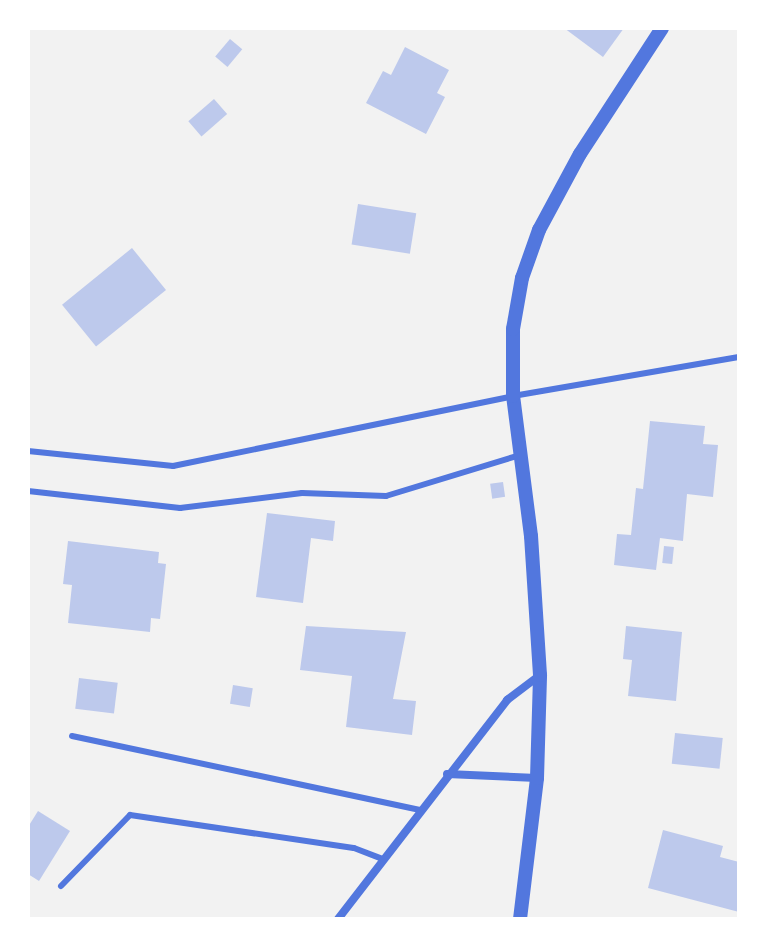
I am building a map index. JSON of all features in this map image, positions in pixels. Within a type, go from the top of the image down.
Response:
[{"type":"street","points":[[520,919],[537,778],[540,675],[513,396],[513,329],[522,278],[539,230],[580,154],[662,28]]},
{"type":"street","points":[[338,919],[507,700],[540,675]]},
{"type":"street","points":[[447,774],[537,778]]},
{"type":"lane","points":[[28,451],[173,466],[513,396],[739,357]]},
{"type":"lane","points":[[28,491],[180,508],[302,493],[386,496],[520,455]]},
{"type":"lane","points":[[72,736],[421,810]]},
{"type":"lane","points":[[61,886],[130,815],[354,848],[383,859]]},
{"type":"building","points":[[564,28],[624,28],[603,57]]},
{"type":"building","points":[[230,39],[242,49],[227,67],[215,57]]},
{"type":"building","points":[[405,47],[449,70],[437,93],[445,97],[426,134],[366,103],[383,71],[391,75]]},
{"type":"building","points":[[214,99],[227,114],[201,136],[188,121]]},
{"type":"building","points":[[358,204],[416,213],[410,254],[352,244]]},
{"type":"building","points":[[132,248],[166,290],[96,347],[62,305]]},
{"type":"building","points":[[650,421],[705,426],[703,444],[718,445],[713,497],[687,494],[683,541],[660,538],[656,570],[614,565],[617,534],[631,535],[636,488],[643,489]]},
{"type":"building","points":[[503,482],[505,497],[492,499],[490,484]]},
{"type":"building","points":[[267,513],[335,521],[333,541],[311,538],[303,603],[256,597]]},
{"type":"building","points":[[68,541],[159,552],[158,563],[166,564],[160,619],[151,618],[150,632],[68,623],[72,585],[63,584]]},
{"type":"building","points":[[664,546],[674,547],[672,564],[662,563]]},
{"type":"building","points":[[306,626],[406,632],[393,699],[416,701],[412,735],[346,727],[352,676],[300,670]]},
{"type":"building","points":[[626,626],[682,632],[676,701],[628,696],[632,660],[623,659]]},
{"type":"building","points":[[79,678],[118,683],[114,714],[75,709]]},
{"type":"building","points":[[233,685],[253,688],[250,707],[230,704]]},
{"type":"building","points":[[675,733],[723,738],[719,769],[672,764]]},
{"type":"building","points":[[38,811],[70,831],[39,881],[28,874],[28,827]]},
{"type":"building","points":[[663,830],[723,846],[720,857],[739,862],[739,912],[648,888]]}]
